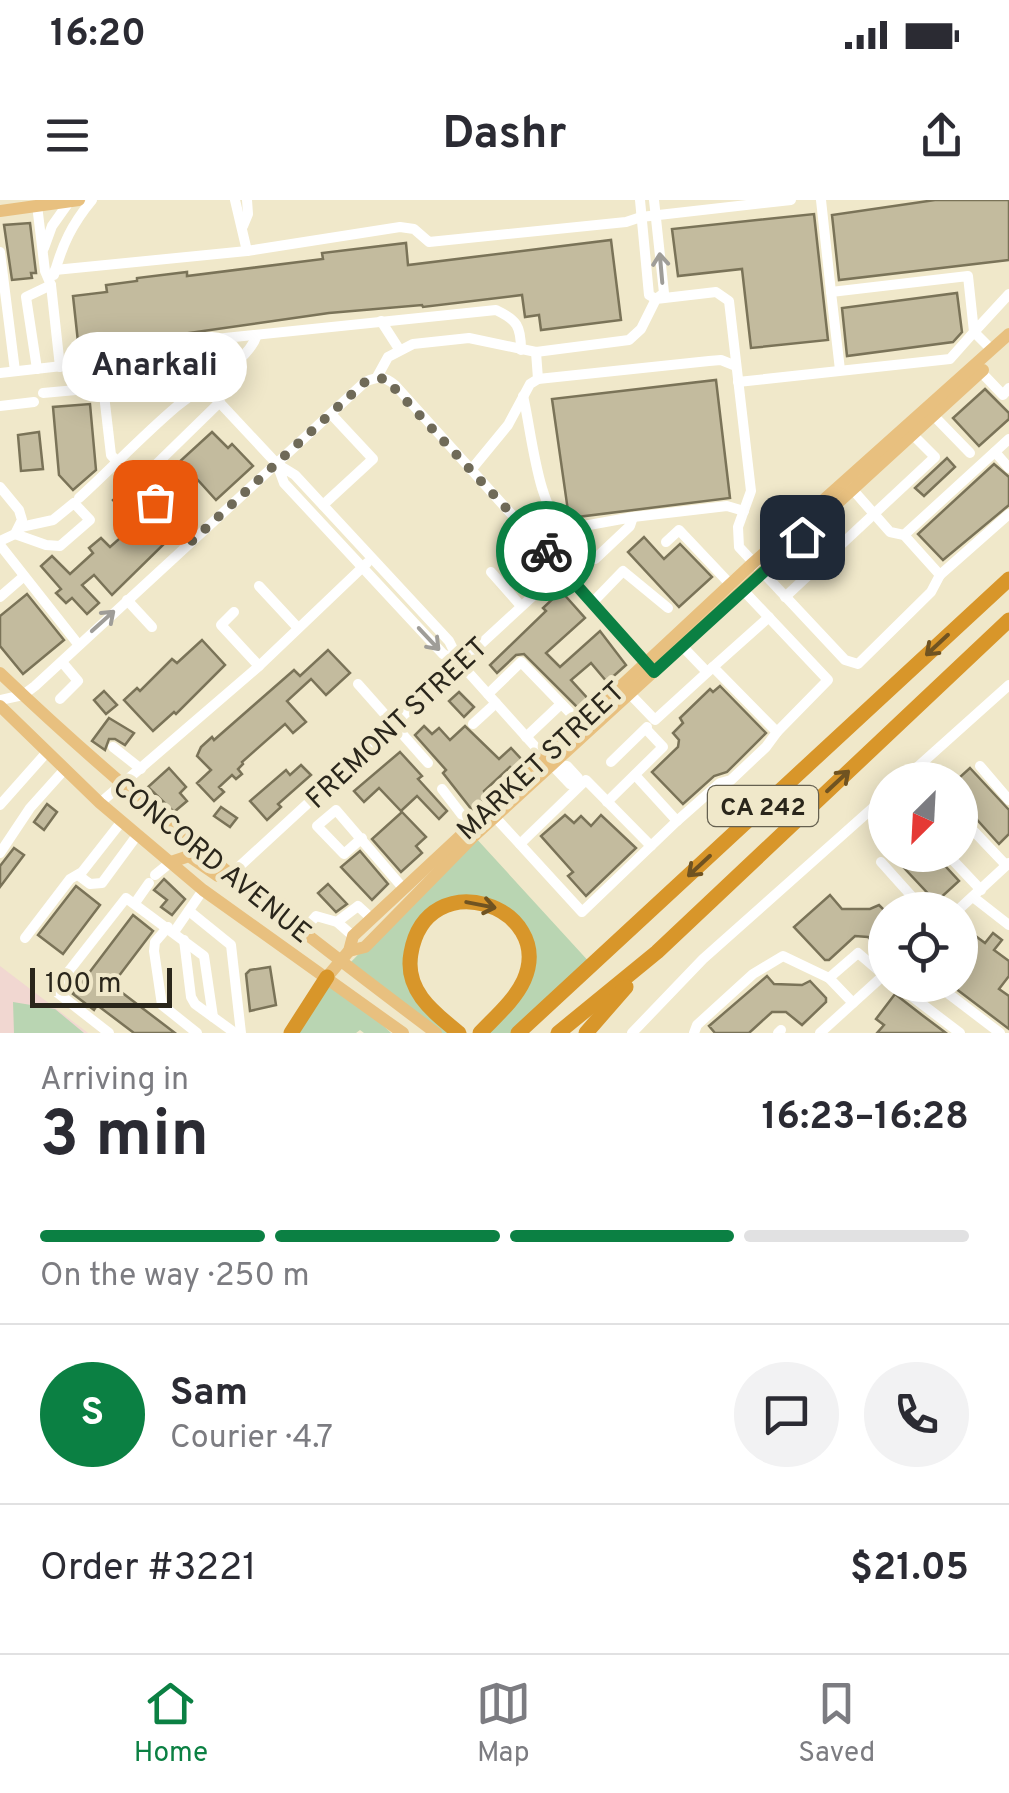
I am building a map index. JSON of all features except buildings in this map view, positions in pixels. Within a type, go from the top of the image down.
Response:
[{"type":"highway","name":"CA 242","points":[[518,1033],[1009,579]]},
{"type":"highway","name":"CA 242","points":[[558,1033],[657,952],[1009,620]]},
{"type":"highway","points":[[459,1033],[424,1002],[408,965],[421,924],[436,910],[456,902],[476,901],[499,908],[514,920],[526,942],[526,977],[483,1030]]},
{"type":"highway","points":[[586,1033],[657,952]]},
{"type":"highway","points":[[291,1033],[326,977]]},
{"type":"main road","points":[[0,210],[78,200]]},
{"type":"main road","name":"MARKET STREET","points":[[326,977],[344,956],[353,936],[371,918],[548,760],[630,694],[650,667],[682,646],[757,568],[1009,334]]},
{"type":"main road","name":"MARKET STREET","points":[[757,568],[853,490],[1009,346]]},
{"type":"main road","name":"MARKET STREET","points":[[344,956],[365,947],[473,830],[495,817],[580,723],[650,667],[737,588]]},
{"type":"main road","name":"CONCORD AVENUE","points":[[0,673],[120,785],[229,876],[302,932],[344,956],[436,1033]]},
{"type":"main road","name":"CONCORD AVENUE","points":[[0,703],[100,803],[203,890],[403,1033]]},
{"type":"main road","points":[[28,734],[32,724],[42,721],[72,751],[92,759]]},
{"type":"main road","points":[[171,862],[189,856],[218,876],[229,876]]},
{"type":"main road","name":"CONCORD AVENUE","points":[[377,1014],[387,1032]]},
{"type":"street","points":[[52,285],[72,225],[92,200]]},
{"type":"street","points":[[235,200],[247,252]]},
{"type":"street","points":[[243,226],[248,214],[247,200]]},
{"type":"street","points":[[640,200],[650,294],[656,299],[716,292],[729,300],[751,492],[736,540],[757,568],[846,660],[858,664],[931,592],[940,575],[1009,514]]},
{"type":"street","points":[[377,377],[388,357],[412,344],[469,338],[536,352],[629,340],[641,329],[656,299],[664,293],[654,200]]},
{"type":"street","points":[[56,270],[247,252],[400,227],[414,229],[429,242],[620,223],[642,217],[792,200]]},
{"type":"street","points":[[821,200],[840,370]]},
{"type":"street","points":[[43,254],[52,226],[70,201]]},
{"type":"street","points":[[37,206],[43,254],[52,285],[60,367]]},
{"type":"street","points":[[0,252],[15,371]]},
{"type":"street","points":[[832,292],[968,276],[974,332],[992,350]]},
{"type":"street","points":[[7,307],[52,285]]},
{"type":"street","points":[[738,382],[950,359],[1009,294]]},
{"type":"street","points":[[26,297],[37,368]]},
{"type":"street","points":[[234,362],[215,339],[496,310],[516,321],[521,330],[521,350]]},
{"type":"street","points":[[382,322],[399,349]]},
{"type":"street","points":[[80,498],[174,408],[254,344],[258,335]]},
{"type":"street","points":[[536,352],[538,379]]},
{"type":"street","points":[[0,373],[168,354],[185,363],[277,464],[293,473],[324,505],[443,654],[460,663],[548,760],[567,766],[578,778],[579,786]]},
{"type":"street","points":[[43,393],[120,386],[118,360]]},
{"type":"street","points":[[472,470],[538,379],[722,360],[736,366]]},
{"type":"street","points":[[981,372],[1003,394],[1009,388]]},
{"type":"street","points":[[0,703],[23,694],[62,662],[365,382],[377,377],[396,385],[650,667]]},
{"type":"street","points":[[103,386],[111,455],[192,541]]},
{"type":"street","points":[[523,396],[543,494],[558,524],[595,559],[630,526],[633,517]]},
{"type":"street","points":[[0,406],[34,402]]},
{"type":"street","points":[[136,483],[220,402]]},
{"type":"street","points":[[324,505],[372,459],[331,414]]},
{"type":"street","points":[[934,416],[970,453]]},
{"type":"street","points":[[786,597],[935,458],[913,434]]},
{"type":"street","points":[[904,535],[1009,439]]},
{"type":"street","points":[[994,452],[1009,468]]},
{"type":"street","points":[[277,464],[284,483],[367,563]]},
{"type":"street","points":[[0,487],[19,510],[18,530]]},
{"type":"street","points":[[853,490],[890,532],[904,535],[940,575]]},
{"type":"street","points":[[18,530],[46,545],[60,546],[90,520],[74,503],[53,520],[18,530],[0,543],[4,562],[24,576],[78,644]]},
{"type":"street","points":[[567,529],[728,506],[744,511]]},
{"type":"street","points":[[495,817],[582,912],[720,783],[732,780],[828,680],[679,530],[666,542]]},
{"type":"street","name":"FREMONT STREET","points":[[229,876],[585,548]]},
{"type":"street","points":[[100,803],[259,666],[367,563]]},
{"type":"street","points":[[593,602],[624,571],[668,608]]},
{"type":"street","points":[[491,572],[522,606]]},
{"type":"street","points":[[0,597],[24,576]]},
{"type":"street","points":[[259,586],[298,628]]},
{"type":"street","points":[[128,600],[152,628]]},
{"type":"street","points":[[234,612],[220,626],[259,666]]},
{"type":"street","points":[[611,762],[769,618]]},
{"type":"street","points":[[682,646],[777,732]]},
{"type":"street","points":[[60,698],[78,681],[62,662]]},
{"type":"street","points":[[472,724],[521,662],[580,723]]},
{"type":"street","points":[[358,684],[428,763]]},
{"type":"street","points":[[924,762],[1009,686]]},
{"type":"street","points":[[630,694],[655,720]]},
{"type":"street","points":[[526,736],[561,704]]},
{"type":"street","points":[[607,802],[663,747],[646,728]]},
{"type":"street","points":[[112,747],[141,768]]},
{"type":"street","points":[[0,805],[47,752]]},
{"type":"street","points":[[980,766],[1009,800]]},
{"type":"street","points":[[0,853],[30,808],[65,770]]},
{"type":"street","points":[[634,775],[678,821]]},
{"type":"street","points":[[520,844],[586,780],[651,846]]},
{"type":"street","points":[[442,790],[473,830]]},
{"type":"street","points":[[362,838],[344,854],[317,826],[336,810],[362,838],[403,888]]},
{"type":"street","points":[[632,1033],[703,960],[868,811]]},
{"type":"street","points":[[25,938],[70,879],[122,821]]},
{"type":"street","points":[[78,874],[90,884],[102,883],[138,834]]},
{"type":"street","points":[[978,835],[1008,864],[978,892]]},
{"type":"street","points":[[135,903],[152,879],[171,862]]},
{"type":"street","points":[[890,872],[908,892]]},
{"type":"street","points":[[961,872],[976,892]]},
{"type":"street","points":[[198,1033],[162,1006],[154,951],[155,942],[175,933],[203,890]]},
{"type":"street","points":[[978,894],[1009,925]]},
{"type":"street","points":[[109,1033],[54,990],[126,898],[206,960],[213,1017]]},
{"type":"street","points":[[337,922],[358,906],[371,918]]},
{"type":"street","points":[[189,911],[231,946],[238,1033]]},
{"type":"street","points":[[302,932],[316,916],[337,922],[353,936]]},
{"type":"street","points":[[175,933],[191,997],[238,1033]]},
{"type":"street","points":[[829,978],[858,954],[868,962]]},
{"type":"street","points":[[694,1033],[697,1025],[753,974],[784,956],[829,978],[852,1003]]},
{"type":"street","points":[[823,1032],[868,989]]},
{"type":"street","points":[[919,1002],[960,1033]]},
{"type":"street","points":[[959,1002],[1000,1033]]},
{"type":"shaded area","points":[[0,966],[88,1033],[0,1033]]},
{"type":"green space","points":[[474,836],[592,965],[518,1033],[480,1033],[516,994],[528,958],[513,920],[475,901],[421,924],[415,988],[459,1033],[435,1033],[347,966]]},
{"type":"green space","points":[[327,977],[391,1033],[291,1033]]},
{"type":"green space","points":[[13,1002],[55,1009],[84,1033],[14,1033]]},
{"type":"way so far","points":[[155,502],[192,541],[365,382],[385,378],[396,385],[546,551]]},
{"type":"place","name":"Anarkali","points":[[155,502]]},
{"type":"route","points":[[546,551],[654,672],[802,537]]}]
